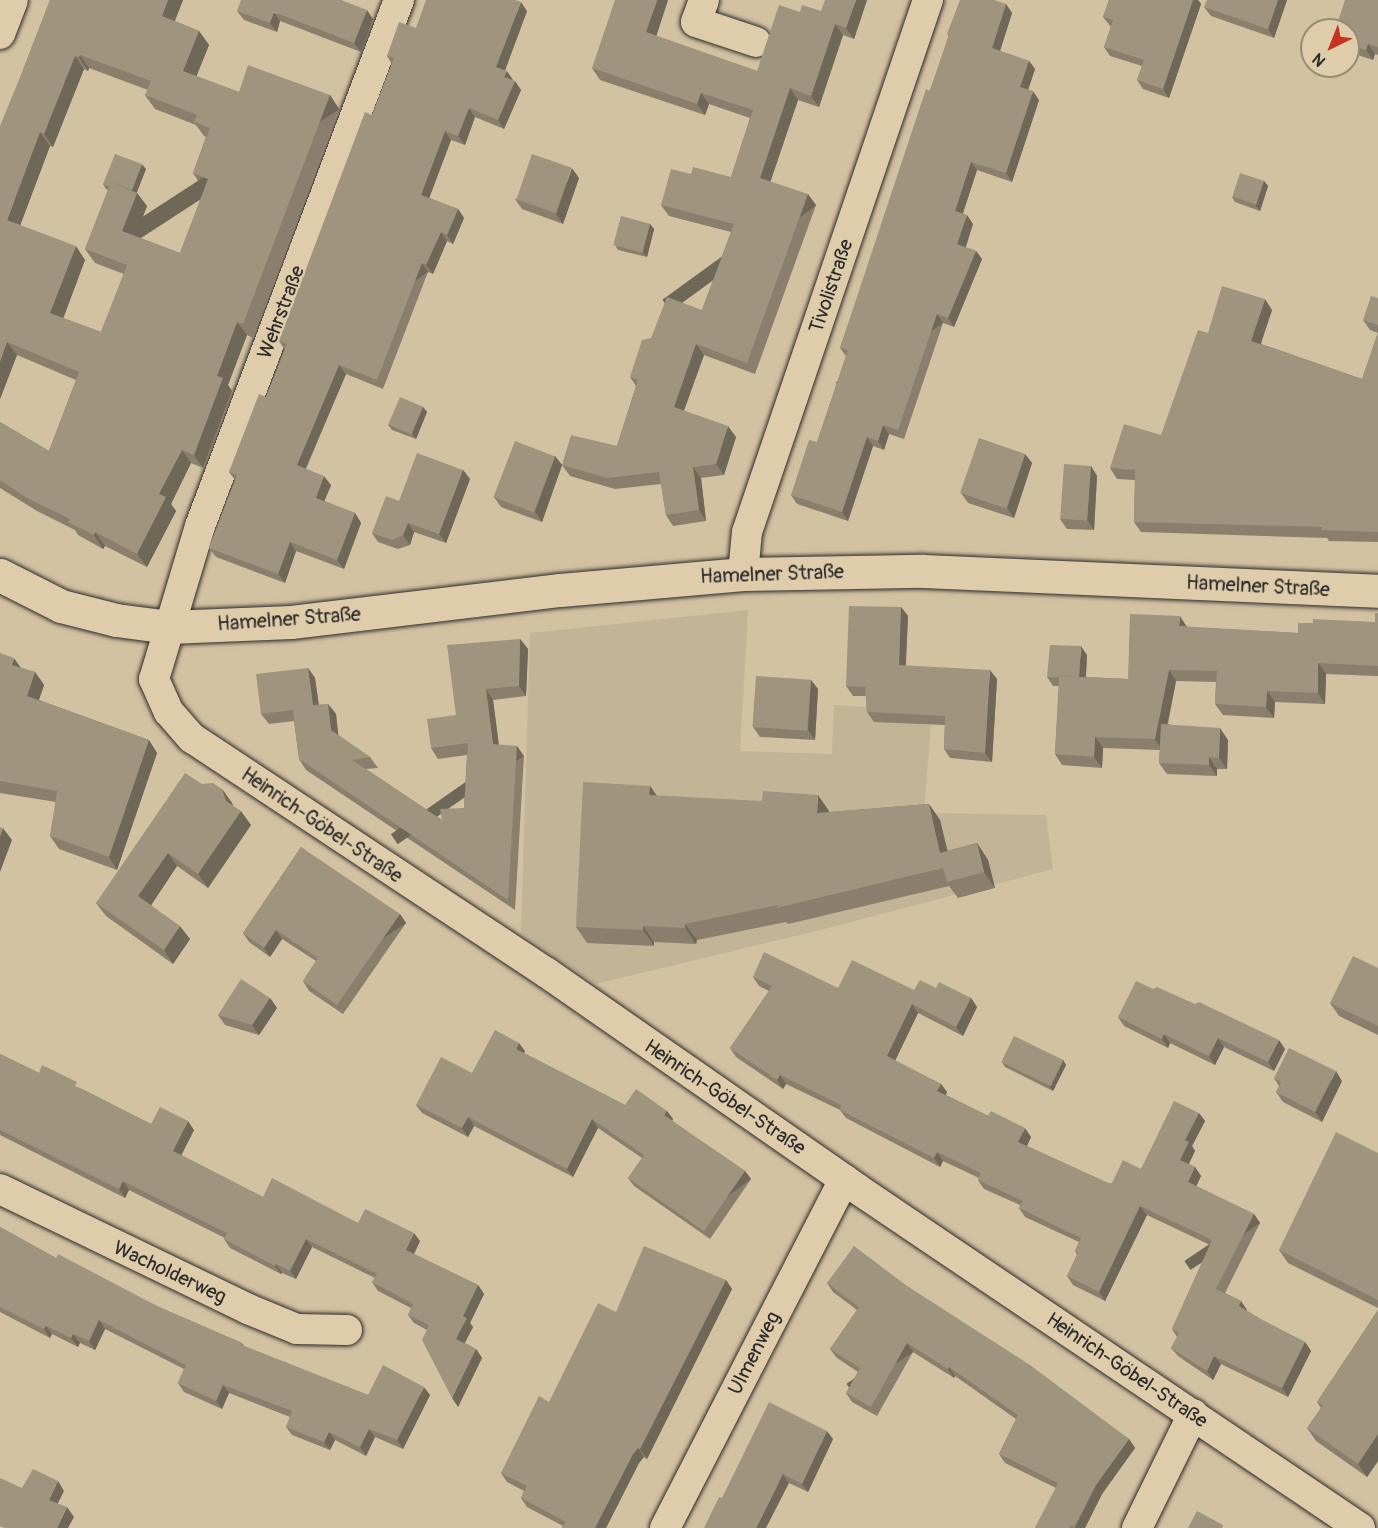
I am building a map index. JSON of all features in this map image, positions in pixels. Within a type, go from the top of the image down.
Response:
[{"type":"street","points":[[0,34],[13,0]]},
{"type":"street","name":"Wehrstraße","points":[[169,627],[200,526],[399,0]]},
{"type":"street","points":[[704,0],[696,22],[756,42]]},
{"type":"street","name":"Tivolistraße","points":[[742,574],[747,532],[928,0]]},
{"type":"street","name":"Hamelner Straße","points":[[0,575],[61,606],[116,621],[169,627],[291,622],[560,590],[742,574],[922,571],[1378,591]]},
{"type":"street","name":"Heinrich-Göbel-Straße","points":[[169,627],[154,679],[169,712],[192,738],[547,973],[844,1179],[1360,1528]]},
{"type":"street","name":"Ulmenweg","points":[[665,1528],[844,1179]]},
{"type":"street","name":"Wacholderweg","points":[[0,1189],[185,1279],[297,1329],[347,1330]]},
{"type":"street","points":[[1137,1528],[1193,1414]]},
{"type":"shaded area","points":[[748,610],[740,751],[832,754],[834,705],[932,711],[924,813],[1046,815],[1053,869],[824,929],[596,984],[521,933],[530,633]]},
{"type":"building","points":[[50,0],[168,0],[162,16],[199,31],[183,71],[239,92],[248,65],[330,95],[243,324],[237,322],[217,376],[223,378],[194,455],[182,450],[159,494],[166,497],[137,554],[95,532],[94,535],[68,522],[70,519],[27,498],[0,480],[0,422],[49,451],[79,372],[7,342],[0,361],[0,126]],"holes":[[[80,55],[151,81],[145,95],[197,115],[194,122],[210,128],[193,173],[208,179],[180,253],[122,231],[137,193],[111,182],[85,249],[127,265],[101,332],[50,313],[76,246],[7,220],[40,132],[44,134],[75,56]]]},
{"type":"building","points":[[241,0],[341,0],[367,10],[354,43],[274,12],[270,23],[237,11]]},
{"type":"building","points":[[426,0],[515,0],[521,2],[496,67],[507,71],[504,77],[515,81],[498,120],[469,108],[458,136],[445,131],[421,195],[458,209],[447,235],[441,232],[426,265],[422,263],[377,380],[339,365],[297,465],[324,476],[316,498],[355,513],[337,560],[290,542],[278,574],[209,548],[237,475],[229,472],[259,394],[266,397],[287,344],[279,341],[365,112],[372,115],[394,58],[387,56],[399,22],[416,28]]},
{"type":"building","points":[[615,0],[657,0],[646,32],[757,71],[779,5],[800,12],[802,5],[821,11],[825,0],[856,0],[846,28],[835,24],[811,96],[790,88],[760,178],[808,194],[747,363],[696,344],[674,407],[728,426],[716,464],[693,467],[699,510],[666,515],[659,472],[607,478],[562,465],[571,435],[617,446],[638,380],[630,377],[642,340],[651,338],[667,297],[702,310],[734,224],[661,205],[671,169],[691,174],[693,167],[731,177],[753,110],[701,93],[697,104],[592,68]]},
{"type":"building","points":[[960,0],[994,0],[1006,4],[992,48],[1029,61],[1020,87],[1033,91],[1006,173],[971,162],[955,211],[967,215],[957,244],[976,251],[948,318],[937,314],[898,430],[883,425],[878,441],[867,437],[842,512],[791,495],[809,440],[817,442],[848,350],[840,348],[926,89],[930,91]]},
{"type":"building","points":[[1109,0],[1193,0],[1163,89],[1137,80],[1144,60],[1104,47],[1113,20],[1103,17]]},
{"type":"building","points":[[1207,0],[1278,0],[1268,29],[1204,7]]},
{"type":"building","points":[[1345,0],[1378,0],[1378,47],[1368,44],[1366,50],[1360,48],[1360,18],[1339,18]]},
{"type":"building","points":[[115,154],[142,164],[132,190],[111,182],[110,187],[103,184]]},
{"type":"building","points":[[532,154],[572,168],[556,213],[516,199]]},
{"type":"building","points":[[1240,173],[1264,181],[1256,205],[1232,197]]},
{"type":"building","points":[[621,216],[650,224],[642,253],[613,245]]},
{"type":"building","points":[[1222,286],[1265,299],[1251,341],[1362,379],[1378,332],[1378,532],[1322,530],[1322,527],[1134,522],[1135,470],[1110,468],[1124,424],[1161,435],[1198,330],[1208,333]]},
{"type":"building","points":[[1371,296],[1378,298],[1378,325],[1363,320]]},
{"type":"building","points":[[400,397],[423,407],[411,434],[388,425]]},
{"type":"building","points":[[979,438],[1025,454],[1006,509],[960,493]]},
{"type":"building","points":[[515,441],[555,456],[534,512],[493,497]]},
{"type":"building","points":[[417,453],[463,470],[439,534],[408,523],[403,535],[392,540],[372,533],[386,496],[399,501]]},
{"type":"building","points":[[1064,464],[1091,466],[1087,521],[1060,519]]},
{"type":"building","points":[[849,606],[901,607],[899,665],[990,670],[985,753],[944,749],[945,716],[867,712],[865,687],[846,686]]},
{"type":"building","points":[[1375,613],[1378,613],[1378,666],[1318,663],[1318,693],[1267,691],[1266,707],[1215,704],[1217,671],[1169,670],[1155,739],[1095,737],[1094,757],[1055,754],[1059,676],[1128,679],[1130,614],[1180,616],[1179,626],[1298,633],[1298,623],[1313,623],[1313,619],[1375,622]]},
{"type":"building","points":[[520,639],[519,686],[486,689],[493,744],[517,746],[508,900],[299,759],[293,710],[261,714],[256,674],[308,668],[313,705],[328,704],[331,730],[370,757],[352,760],[442,820],[440,809],[464,808],[468,743],[431,748],[427,719],[456,715],[447,645]]},
{"type":"building","points":[[1050,645],[1081,646],[1079,677],[1047,677]]},
{"type":"building","points":[[0,653],[14,658],[12,665],[35,672],[27,696],[149,740],[109,857],[50,836],[57,791],[0,781]]},
{"type":"building","points":[[756,676],[811,680],[807,731],[752,727]]},
{"type":"building","points":[[1161,724],[1220,728],[1219,758],[1209,757],[1209,765],[1159,763]]},
{"type":"building","points":[[185,773],[202,784],[213,783],[222,789],[226,801],[241,811],[198,874],[168,853],[138,896],[180,926],[164,950],[96,903]]},
{"type":"building","points":[[583,782],[650,786],[649,795],[762,801],[763,791],[818,795],[817,813],[929,804],[940,853],[977,843],[984,872],[947,882],[943,868],[776,908],[778,905],[685,924],[685,928],[643,926],[643,930],[576,927]]},
{"type":"building","points":[[301,847],[400,914],[337,1005],[303,981],[318,958],[276,930],[264,948],[243,933]]},
{"type":"building","points":[[764,952],[838,988],[852,960],[914,990],[920,980],[936,988],[939,982],[971,998],[956,1027],[912,1004],[887,1056],[941,1084],[937,1091],[988,1116],[991,1111],[1025,1128],[1018,1142],[1108,1183],[1112,1183],[1123,1160],[1141,1169],[1174,1101],[1199,1113],[1185,1140],[1189,1142],[1180,1160],[1195,1167],[1188,1182],[1254,1214],[1216,1289],[1241,1301],[1239,1306],[1264,1321],[1305,1342],[1282,1388],[1214,1356],[1207,1371],[1171,1348],[1179,1333],[1172,1329],[1212,1240],[1140,1206],[1099,1292],[1067,1276],[1078,1253],[1075,1251],[1081,1238],[1019,1208],[1023,1201],[978,1180],[981,1173],[937,1152],[934,1158],[840,1110],[841,1105],[780,1075],[777,1080],[730,1048],[772,986],[753,977]]},
{"type":"building","points":[[1353,956],[1378,968],[1378,1026],[1330,1003]]},
{"type":"building","points":[[241,979],[270,998],[252,1025],[218,1015]]},
{"type":"building","points":[[1136,981],[1153,989],[1157,987],[1195,1004],[1199,1002],[1279,1040],[1268,1062],[1218,1038],[1209,1056],[1164,1034],[1162,1039],[1118,1017]]},
{"type":"building","points":[[495,1030],[519,1043],[516,1049],[625,1105],[636,1089],[667,1111],[664,1115],[745,1171],[704,1231],[628,1178],[644,1155],[592,1119],[567,1169],[468,1117],[462,1128],[416,1105],[441,1057],[472,1073]]},
{"type":"building","points":[[1014,1036],[1063,1060],[1051,1086],[1001,1062]]},
{"type":"building","points":[[1289,1048],[1336,1071],[1315,1112],[1276,1092],[1281,1082],[1274,1078]]},
{"type":"building","points":[[0,1054],[39,1073],[42,1065],[77,1082],[75,1086],[151,1124],[160,1107],[188,1121],[173,1151],[263,1197],[272,1178],[358,1223],[365,1209],[414,1233],[406,1250],[478,1285],[463,1316],[467,1318],[456,1339],[476,1349],[452,1398],[422,1340],[429,1325],[408,1315],[413,1304],[372,1282],[377,1274],[306,1239],[290,1271],[276,1264],[275,1266],[224,1239],[227,1233],[123,1181],[119,1189],[0,1130]]},
{"type":"building","points":[[1336,1132],[1378,1153],[1378,1300],[1279,1250]]},
{"type":"building","points":[[0,1227],[56,1258],[58,1254],[159,1307],[242,1343],[241,1345],[368,1395],[383,1365],[424,1387],[397,1440],[369,1429],[360,1447],[329,1432],[324,1442],[286,1427],[292,1411],[223,1385],[216,1401],[178,1383],[186,1365],[99,1320],[89,1341],[73,1334],[71,1338],[46,1326],[44,1329],[0,1307]]},
{"type":"building","points":[[644,1246],[726,1280],[640,1449],[638,1448],[633,1454],[595,1528],[562,1528],[566,1522],[521,1498],[527,1486],[501,1473],[539,1396],[549,1402],[598,1303],[616,1312]]},
{"type":"building","points":[[854,1246],[907,1286],[1030,1365],[1129,1439],[1096,1485],[1074,1527],[1071,1525],[1069,1528],[1035,1528],[1058,1483],[999,1454],[1018,1415],[949,1367],[948,1369],[907,1343],[871,1407],[846,1393],[860,1368],[830,1349],[859,1307],[827,1283]]},
{"type":"building","points":[[1378,1310],[1378,1434],[1358,1464],[1307,1428],[1323,1405],[1317,1402]]},
{"type":"building","points":[[769,1402],[827,1431],[802,1484],[783,1474],[756,1528],[704,1528],[719,1497],[722,1498]]},
{"type":"building","points":[[33,1469],[58,1481],[49,1500],[67,1507],[57,1528],[5,1528],[0,1526],[0,1478],[22,1488]]},
{"type":"building","points":[[1197,1511],[1223,1525],[1222,1528],[1188,1528]]}]
